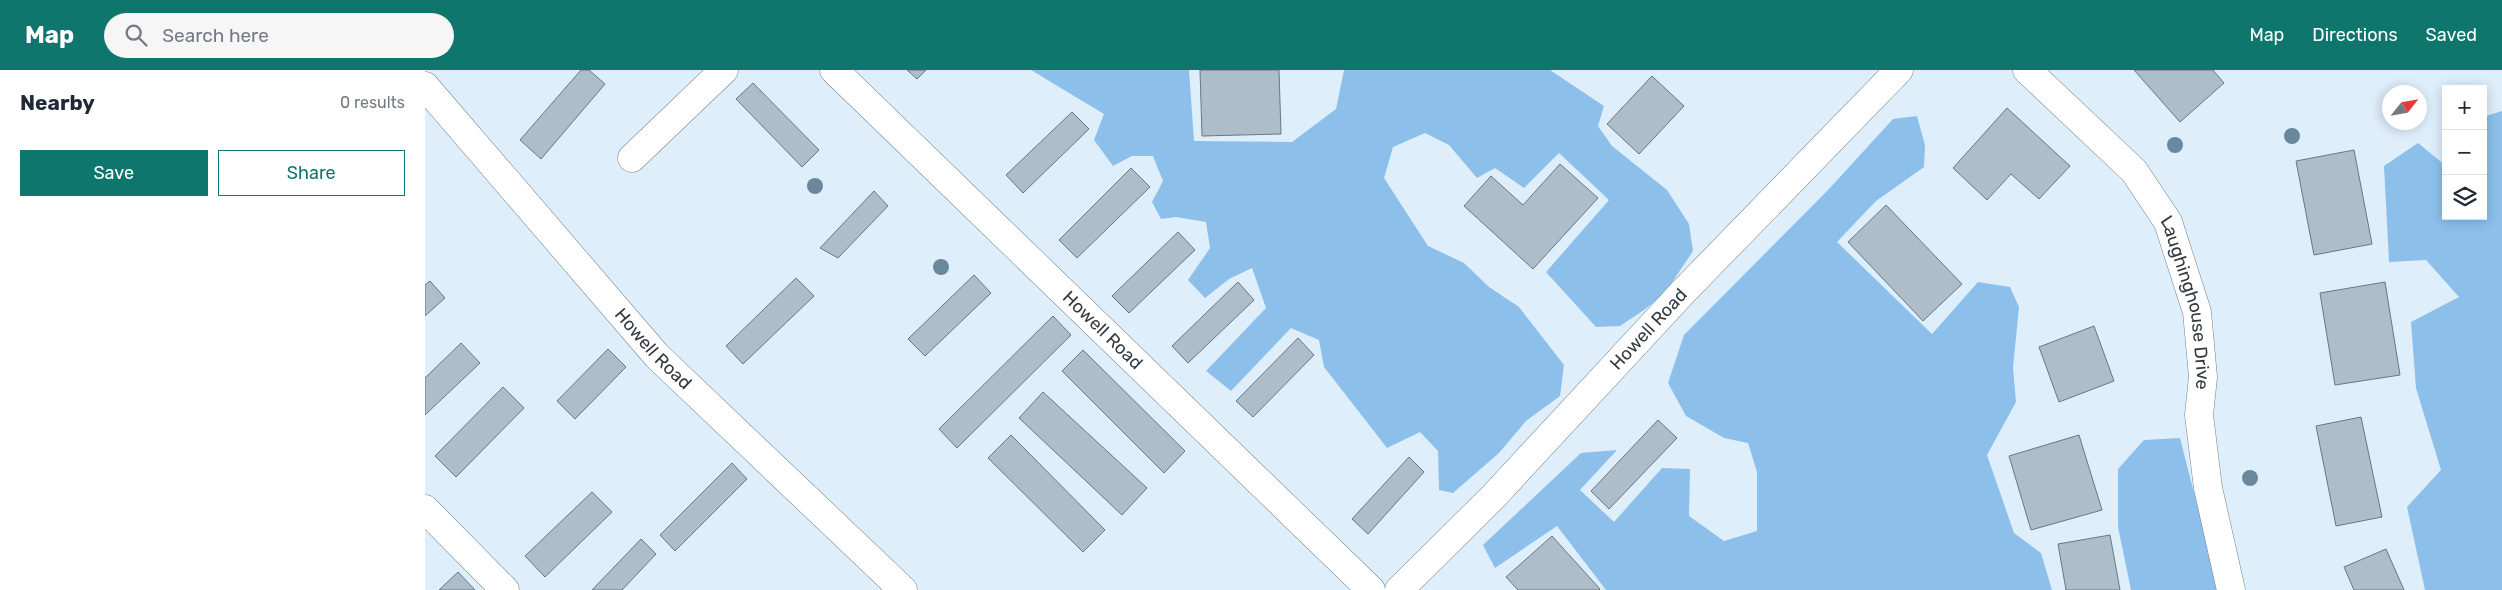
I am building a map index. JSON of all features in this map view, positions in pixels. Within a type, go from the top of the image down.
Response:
[{"type":"street","points":[[632,158],[724,70]]},
{"type":"street","name":"Howell Road","points":[[834,70],[1371,590]]},
{"type":"street","name":"Howell Road","points":[[1399,590],[1492,498],[1683,292],[1899,70]]},
{"type":"street","name":"Laughinghouse Drive","points":[[2027,70],[2134,171],[2168,222],[2197,312],[2203,378],[2199,415],[2208,488],[2231,590]]},
{"type":"street","name":"Howell Road","points":[[425,86],[657,356],[903,590]]},
{"type":"street","points":[[425,509],[505,590]]},
{"type":"shaded area","points":[[1031,70],[1189,70],[1194,141],[1292,142],[1336,109],[1344,70],[1550,70],[1604,106],[1598,126],[1612,146],[1667,190],[1689,224],[1693,251],[1665,293],[1644,310],[1620,326],[1596,327],[1546,272],[1609,200],[1559,153],[1524,188],[1495,168],[1477,178],[1449,145],[1425,133],[1393,147],[1384,178],[1428,246],[1464,263],[1489,287],[1519,307],[1564,365],[1560,396],[1526,421],[1499,453],[1453,493],[1439,490],[1438,451],[1420,432],[1387,448],[1324,367],[1319,340],[1291,328],[1231,391],[1206,371],[1266,308],[1252,268],[1229,279],[1205,298],[1188,280],[1210,248],[1206,222],[1176,217],[1161,219],[1152,202],[1163,181],[1153,156],[1132,156],[1113,166],[1094,140],[1104,114]]},
{"type":"shaded area","points":[[2502,111],[2502,590],[2425,590],[2407,507],[2441,470],[2416,388],[2411,322],[2459,297],[2426,260],[2389,262],[2384,166],[2418,143],[2442,163],[2442,220],[2487,220],[2487,116]]},
{"type":"shaded area","points":[[1917,116],[1925,145],[1924,167],[1876,201],[1837,242],[1932,334],[1978,282],[2010,287],[2019,307],[2013,368],[2016,402],[1987,455],[2014,533],[2041,553],[2052,590],[1606,590],[1557,526],[1495,568],[1483,545],[1581,453],[1617,450],[1580,490],[1614,522],[1662,468],[1690,469],[1689,516],[1724,541],[1757,531],[1757,472],[1748,443],[1724,438],[1686,416],[1668,383],[1684,335],[1829,189],[1893,119]]},
{"type":"shaded area","points":[[2180,438],[2219,590],[2131,590],[2118,527],[2118,469],[2144,440]]},
{"type":"building","points":[[581,70],[589,70],[605,84],[541,159],[520,140]]},
{"type":"building","points":[[907,70],[926,70],[917,79]]},
{"type":"building","points":[[1200,70],[1279,70],[1281,134],[1202,136]]},
{"type":"building","points":[[2134,70],[2213,70],[2224,83],[2180,122]]},
{"type":"building","points":[[1652,76],[1684,106],[1639,154],[1607,124]]},
{"type":"building","points":[[753,83],[819,150],[802,167],[736,99]]},
{"type":"building","points":[[2007,108],[2070,166],[2039,199],[2011,174],[1987,200],[1953,168]]},
{"type":"building","points":[[1072,112],[1089,129],[1023,193],[1006,175]]},
{"type":"building","points":[[2354,150],[2372,244],[2314,255],[2296,161]]},
{"type":"building","points":[[1560,164],[1598,198],[1533,269],[1464,206],[1491,176],[1523,205]]},
{"type":"building","points":[[1131,168],[1150,187],[1077,258],[1059,240]]},
{"type":"building","points":[[874,191],[888,206],[838,258],[820,248]]},
{"type":"building","points":[[1886,205],[1962,284],[1923,321],[1848,242]]},
{"type":"building","points":[[1178,232],[1195,250],[1129,313],[1112,296]]},
{"type":"building","points":[[974,275],[991,293],[925,356],[908,339]]},
{"type":"building","points":[[796,278],[814,296],[743,364],[726,346]]},
{"type":"building","points":[[430,281],[445,298],[425,316],[425,285]]},
{"type":"building","points":[[1238,282],[1254,300],[1188,363],[1172,346]]},
{"type":"building","points":[[2385,282],[2400,375],[2335,385],[2320,293]]},
{"type":"building","points":[[1053,316],[1071,335],[957,448],[939,429]]},
{"type":"building","points":[[2094,326],[2114,381],[2059,402],[2039,347]]},
{"type":"building","points":[[1298,338],[1314,355],[1253,417],[1236,401]]},
{"type":"building","points":[[461,343],[480,363],[425,415],[425,378]]},
{"type":"building","points":[[608,349],[626,367],[575,419],[557,401]]},
{"type":"building","points":[[1083,350],[1185,451],[1164,473],[1062,371]]},
{"type":"building","points":[[503,387],[524,408],[456,477],[435,456]]},
{"type":"building","points":[[1043,392],[1147,488],[1122,515],[1019,418]]},
{"type":"building","points":[[2361,417],[2382,517],[2336,526],[2316,426]]},
{"type":"building","points":[[1658,420],[1677,438],[1609,509],[1591,491]]},
{"type":"building","points":[[1011,435],[1105,530],[1083,552],[988,458]]},
{"type":"building","points":[[2079,435],[2102,510],[2031,530],[2009,456]]},
{"type":"building","points":[[1409,457],[1424,472],[1368,534],[1352,519]]},
{"type":"building","points":[[732,463],[747,479],[675,551],[660,535]]},
{"type":"building","points":[[592,492],[612,512],[545,577],[525,556]]},
{"type":"building","points":[[2110,535],[2120,590],[2066,590],[2058,544]]},
{"type":"building","points":[[1552,536],[1599,590],[1518,590],[1506,577]]},
{"type":"building","points":[[641,539],[656,554],[622,590],[592,590]]},
{"type":"building","points":[[2386,549],[2404,590],[2354,590],[2344,567]]},
{"type":"building","points":[[458,572],[475,590],[439,590]]}]
